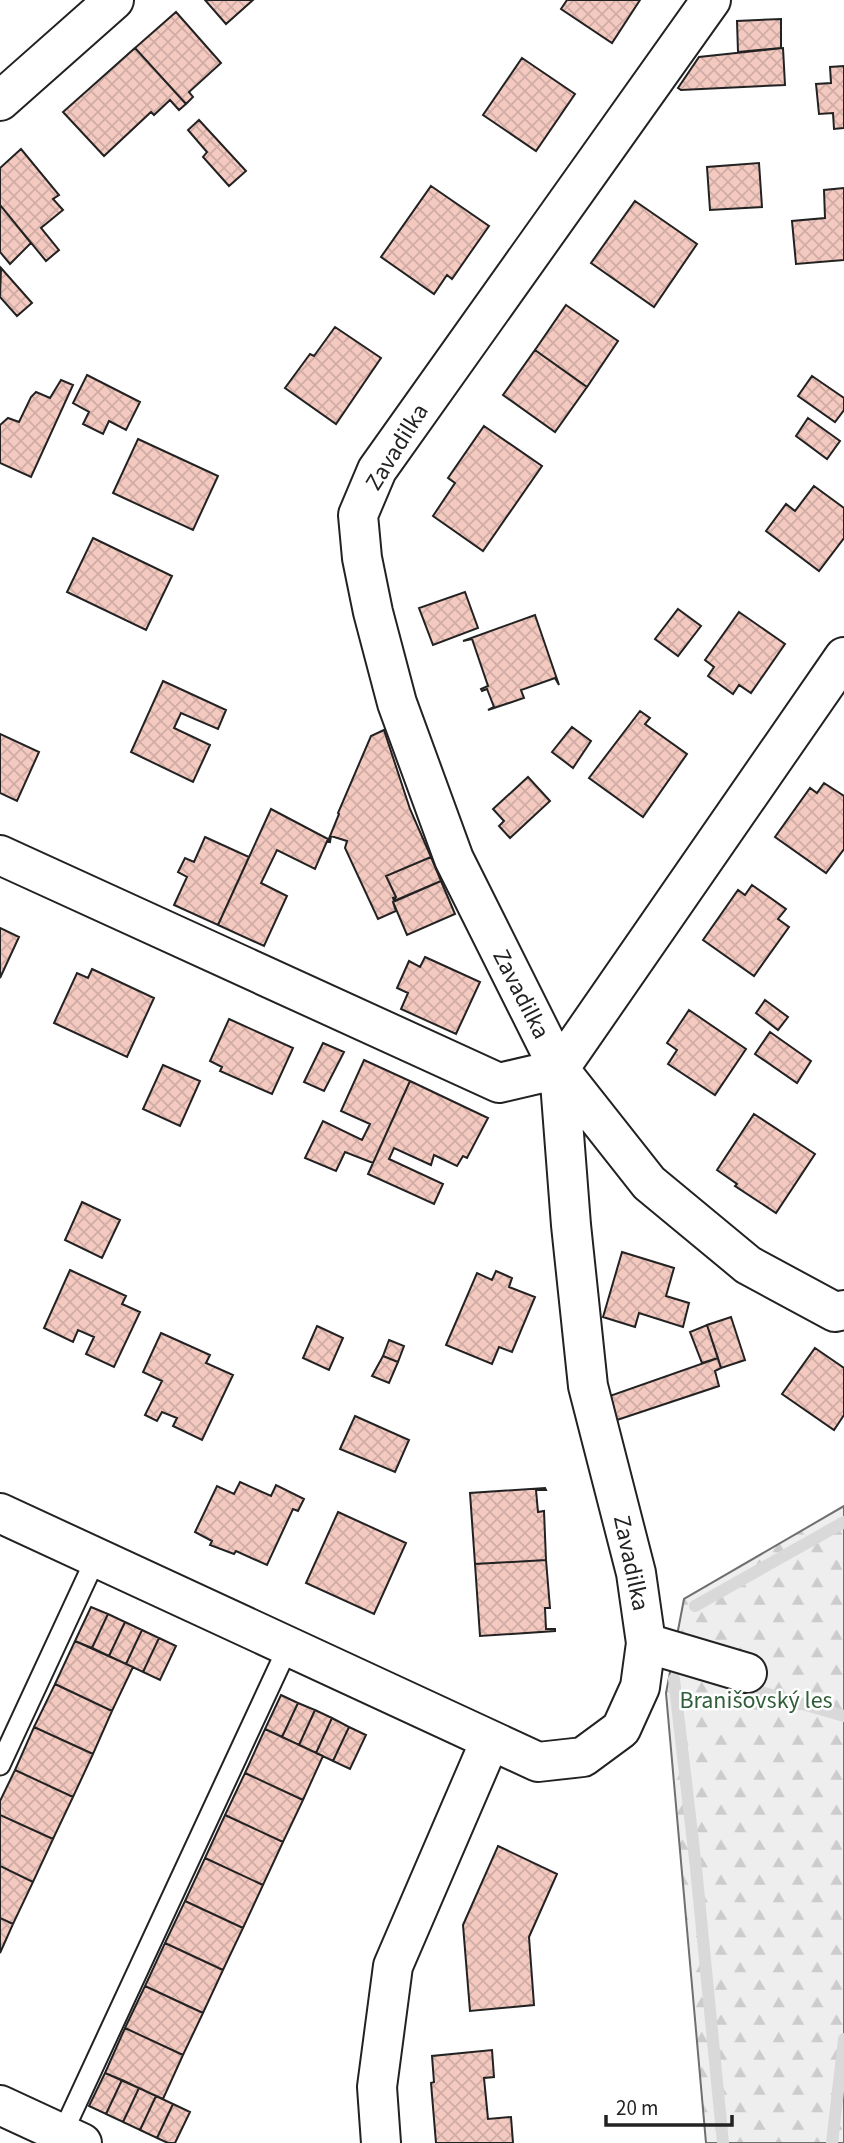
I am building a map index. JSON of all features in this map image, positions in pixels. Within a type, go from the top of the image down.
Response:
[{"type":"street","points":[[0,102],[114,0]]},
{"type":"street","name":"Zavadilka","points":[[711,0],[377,470],[358,515],[362,558],[397,703],[454,859],[559,1069],[649,1183],[748,1265],[835,1312],[844,1310]]},
{"type":"street","name":"Zavadilka","points":[[0,1513],[538,1762],[583,1757],[621,1729],[640,1687],[646,1643],[636,1573],[588,1386],[571,1226],[559,1069],[844,657]]},
{"type":"street","name":"Zavadilka","points":[[0,855],[499,1083],[559,1069]]},
{"type":"street","name":"Zavadilka","points":[[646,1643],[747,1673]]},
{"type":"street","points":[[381,2143],[377,2087],[393,1965],[491,1741]]},
{"type":"street","points":[[0,2105],[72,2138]]},
{"type":"lane","points":[[0,1765],[96,1558]]},
{"type":"lane","points":[[72,2138],[288,1647]]},
{"type":"green space","name":"Branišovský les","points":[[844,1506],[844,2143],[706,2143],[666,1693],[684,1599]]},
{"type":"building","points":[[205,0],[253,0],[226,24]]},
{"type":"building","points":[[567,0],[640,0],[612,43],[561,9]]},
{"type":"building","points":[[176,12],[221,63],[189,92],[193,97],[186,104],[135,48]]},
{"type":"building","points":[[781,19],[781,48],[738,52],[737,21]]},
{"type":"building","points":[[135,48],[186,104],[179,110],[170,100],[154,115],[151,112],[104,156],[63,112]]},
{"type":"building","points":[[783,48],[785,85],[678,88],[699,57]]},
{"type":"building","points":[[522,58],[575,94],[536,151],[483,115]]},
{"type":"building","points":[[844,66],[844,128],[834,129],[833,113],[819,114],[816,84],[831,83],[830,67]]},
{"type":"building","points":[[199,120],[246,171],[229,186],[203,157],[207,152],[188,130]]},
{"type":"building","points":[[21,149],[59,195],[53,199],[63,210],[41,228],[59,250],[46,261],[0,205],[0,168]]},
{"type":"building","points":[[759,163],[762,207],[710,210],[707,167]]},
{"type":"building","points":[[431,186],[489,226],[452,279],[447,275],[434,294],[381,257]]},
{"type":"building","points":[[844,188],[844,260],[796,264],[792,221],[825,218],[824,190]]},
{"type":"building","points":[[635,201],[697,244],[654,307],[591,263]]},
{"type":"building","points":[[0,205],[31,243],[10,264],[0,252]]},
{"type":"building","points":[[1,268],[32,303],[17,316],[0,297]]},
{"type":"building","points":[[566,305],[618,341],[587,387],[535,350]]},
{"type":"building","points":[[335,327],[381,358],[336,424],[285,388],[310,354],[314,356]]},
{"type":"building","points":[[535,350],[587,387],[555,432],[503,395]]},
{"type":"building","points":[[87,375],[140,402],[126,430],[109,421],[103,434],[83,424],[89,412],[73,403]]},
{"type":"building","points":[[812,376],[844,398],[844,410],[835,422],[798,396]]},
{"type":"building","points":[[61,380],[73,385],[31,477],[0,463],[0,425],[8,418],[19,422],[36,392],[50,398]]},
{"type":"building","points":[[808,418],[840,441],[827,459],[796,436]]},
{"type":"building","points":[[484,426],[542,466],[483,551],[433,516],[455,483],[448,478]]},
{"type":"building","points":[[138,439],[218,476],[193,530],[113,493]]},
{"type":"building","points":[[814,486],[844,508],[844,538],[819,571],[766,531],[786,504],[795,511]]},
{"type":"building","points":[[93,538],[172,576],[146,630],[67,592]]},
{"type":"building","points":[[465,592],[478,628],[433,645],[419,608]]},
{"type":"building","points":[[678,609],[701,626],[678,656],[655,639]]},
{"type":"building","points":[[739,612],[785,644],[751,693],[739,685],[733,694],[708,676],[714,667],[705,660]]},
{"type":"building","points":[[535,615],[559,685],[555,678],[521,690],[524,698],[488,710],[494,707],[487,689],[481,689],[488,686],[472,639],[463,641]]},
{"type":"building","points":[[163,681],[226,710],[218,729],[181,713],[174,728],[210,745],[193,782],[131,752]]},
{"type":"building","points":[[640,711],[650,718],[645,724],[687,754],[643,817],[589,778]]},
{"type":"building","points":[[572,727],[591,741],[573,768],[552,752]]},
{"type":"building","points":[[384,730],[410,809],[431,857],[386,876],[396,897],[393,902],[396,911],[378,919],[345,848],[347,841],[331,836],[330,842],[328,841],[371,736]]},
{"type":"building","points":[[0,734],[39,752],[17,801],[0,793]]},
{"type":"building","points":[[528,777],[550,801],[510,838],[499,826],[504,821],[493,809]]},
{"type":"building","points":[[824,783],[844,796],[844,849],[826,873],[775,837],[810,788],[817,793]]},
{"type":"building","points":[[271,809],[328,839],[315,869],[277,850],[261,883],[287,896],[264,946],[218,925]]},
{"type":"building","points":[[205,837],[249,857],[218,925],[174,905],[187,877],[178,872],[185,858],[194,862]]},
{"type":"building","points":[[431,857],[441,881],[394,901],[393,898],[396,897],[386,876]]},
{"type":"building","points":[[441,881],[455,914],[407,935],[393,902]]},
{"type":"building","points":[[752,885],[786,909],[778,919],[789,927],[754,976],[703,940],[738,890],[745,895]]},
{"type":"building","points":[[0,928],[19,937],[0,978]]},
{"type":"building","points":[[425,957],[480,982],[456,1034],[401,1009],[408,993],[397,988],[409,961],[420,967]]},
{"type":"building","points":[[92,969],[154,998],[127,1057],[54,1023],[77,973],[88,978]]},
{"type":"building","points":[[765,1000],[788,1017],[778,1030],[756,1013]]},
{"type":"building","points":[[689,1010],[746,1049],[715,1095],[668,1064],[677,1050],[667,1043]]},
{"type":"building","points":[[229,1019],[293,1048],[272,1094],[220,1071],[222,1067],[210,1061]]},
{"type":"building","points":[[770,1032],[811,1061],[797,1083],[755,1054]]},
{"type":"building","points":[[323,1043],[344,1052],[324,1091],[304,1082]]},
{"type":"building","points":[[364,1060],[410,1081],[373,1163],[345,1152],[336,1171],[305,1158],[323,1121],[362,1140],[370,1124],[341,1111]]},
{"type":"building","points":[[163,1065],[200,1081],[180,1126],[143,1109]]},
{"type":"building","points":[[410,1081],[488,1118],[467,1158],[463,1156],[457,1166],[434,1155],[431,1165],[394,1148],[389,1159],[443,1184],[434,1204],[368,1174]]},
{"type":"building","points":[[754,1114],[815,1154],[776,1213],[735,1186],[737,1184],[717,1170]]},
{"type":"building","points":[[82,1202],[120,1220],[102,1258],[65,1240]]},
{"type":"building","points":[[622,1252],[674,1268],[666,1296],[689,1303],[683,1327],[639,1313],[635,1327],[603,1317]]},
{"type":"building","points":[[70,1270],[126,1296],[122,1304],[140,1312],[114,1367],[86,1354],[94,1337],[78,1330],[73,1342],[44,1328]]},
{"type":"building","points":[[496,1271],[512,1278],[509,1287],[535,1297],[512,1352],[499,1347],[492,1364],[446,1345],[477,1273],[492,1280]]},
{"type":"building","points":[[731,1317],[745,1360],[721,1368],[707,1325]]},
{"type":"building","points":[[707,1325],[718,1358],[702,1363],[690,1332]]},
{"type":"building","points":[[317,1326],[343,1338],[329,1370],[303,1358]]},
{"type":"building","points":[[161,1333],[210,1355],[206,1363],[233,1375],[202,1440],[173,1426],[177,1418],[162,1412],[157,1421],[145,1415],[162,1381],[143,1372]]},
{"type":"building","points":[[389,1340],[404,1346],[398,1362],[383,1356]]},
{"type":"building","points":[[815,1348],[844,1368],[844,1415],[834,1430],[782,1394]]},
{"type":"building","points":[[383,1356],[398,1362],[389,1383],[372,1376]]},
{"type":"building","points":[[718,1358],[721,1368],[715,1371],[719,1386],[614,1421],[604,1398]]},
{"type":"building","points":[[355,1416],[409,1440],[395,1472],[340,1449]]},
{"type":"building","points":[[240,1482],[271,1496],[276,1485],[304,1499],[298,1511],[293,1509],[267,1565],[236,1551],[234,1554],[210,1545],[212,1541],[195,1532],[217,1486],[234,1494]]},
{"type":"building","points":[[545,1488],[546,1490],[536,1490],[538,1512],[544,1511],[546,1560],[475,1564],[470,1493]]},
{"type":"building","points":[[338,1512],[406,1543],[374,1614],[306,1583]]},
{"type":"building","points":[[546,1560],[550,1608],[545,1608],[546,1629],[555,1631],[480,1636],[475,1564]]},
{"type":"building","points":[[91,1607],[108,1614],[92,1648],[75,1641]]},
{"type":"building","points":[[108,1614],[125,1622],[109,1656],[92,1648]]},
{"type":"building","points":[[125,1622],[142,1630],[126,1664],[109,1656]]},
{"type":"building","points":[[142,1630],[159,1638],[143,1672],[126,1664]]},
{"type":"building","points":[[159,1638],[176,1646],[160,1680],[143,1672]]},
{"type":"building","points":[[75,1641],[133,1667],[112,1711],[55,1684]]},
{"type":"building","points":[[55,1684],[112,1711],[93,1754],[34,1727]]},
{"type":"building","points":[[281,1695],[298,1703],[282,1737],[265,1729]]},
{"type":"building","points":[[298,1703],[315,1710],[299,1745],[282,1737]]},
{"type":"building","points":[[315,1710],[332,1718],[316,1753],[299,1745]]},
{"type":"building","points":[[332,1718],[349,1727],[333,1761],[316,1753]]},
{"type":"building","points":[[34,1727],[93,1754],[73,1797],[15,1770]]},
{"type":"building","points":[[349,1727],[366,1735],[350,1769],[333,1761]]},
{"type":"building","points":[[265,1729],[323,1756],[303,1800],[245,1773]]},
{"type":"building","points":[[15,1770],[73,1797],[53,1839],[0,1815],[0,1801]]},
{"type":"building","points":[[245,1773],[303,1800],[283,1842],[225,1815]]},
{"type":"building","points":[[0,1815],[53,1839],[33,1882],[0,1866]]},
{"type":"building","points":[[225,1815],[283,1842],[263,1885],[205,1858]]},
{"type":"building","points":[[498,1846],[557,1874],[529,1937],[534,2005],[470,2011],[463,1925]]},
{"type":"building","points":[[205,1858],[263,1885],[243,1928],[185,1901]]},
{"type":"building","points":[[0,1866],[33,1882],[13,1924],[0,1918]]},
{"type":"building","points":[[185,1901],[243,1928],[223,1970],[165,1943]]},
{"type":"building","points":[[0,1918],[13,1924],[0,1953]]},
{"type":"building","points":[[165,1943],[223,1970],[203,2013],[145,1986]]},
{"type":"building","points":[[145,1986],[203,2013],[183,2055],[125,2028]]},
{"type":"building","points":[[125,2028],[183,2055],[163,2099],[105,2073]]},
{"type":"building","points":[[492,2050],[494,2077],[484,2078],[488,2119],[511,2117],[513,2143],[436,2143],[431,2083],[434,2082],[432,2056]]},
{"type":"building","points":[[105,2073],[122,2080],[106,2114],[89,2106]]},
{"type":"building","points":[[122,2080],[139,2088],[123,2122],[106,2114]]},
{"type":"building","points":[[139,2088],[156,2096],[140,2130],[123,2122]]},
{"type":"building","points":[[156,2096],[173,2104],[157,2138],[140,2130]]},
{"type":"building","points":[[173,2104],[190,2112],[175,2143],[168,2143],[157,2138]]},
{"type":"waterway","points":[[695,1606],[844,1522]]},
{"type":"waterway","points":[[674,1679],[723,2143]]},
{"type":"waterway","points":[[740,1686],[844,1716]]},
{"type":"waterway","points":[[832,2143],[844,2039]]}]
